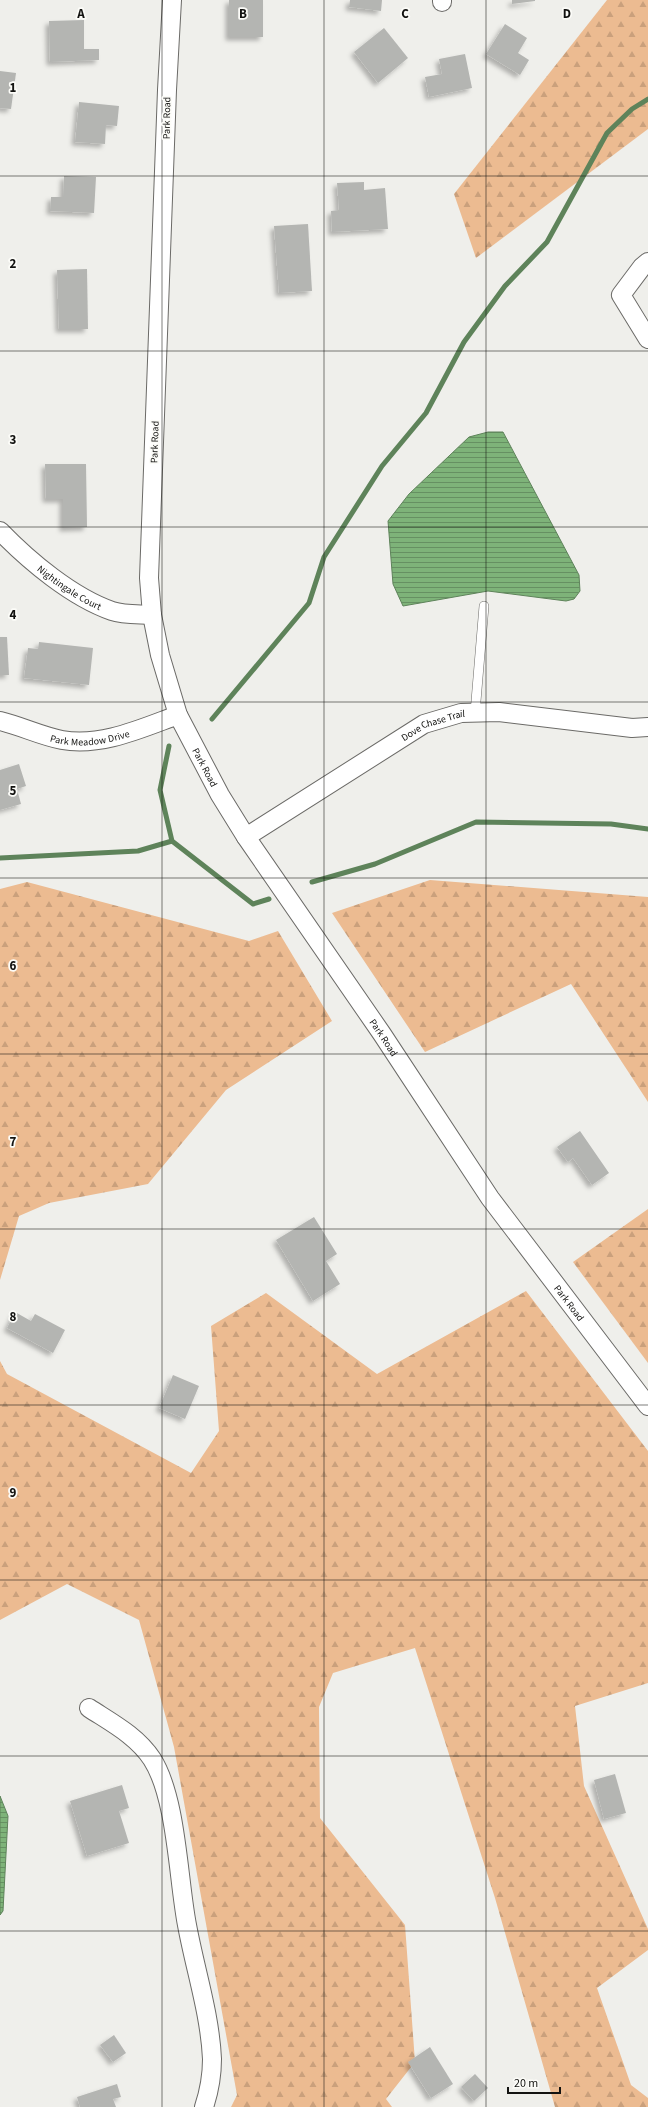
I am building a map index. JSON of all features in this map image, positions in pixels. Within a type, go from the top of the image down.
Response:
[{"type":"street","name":"Park Road","points":[[172,0],[149,578],[152,615],[160,655],[178,715],[220,795],[246,837],[382,1034],[490,1198],[648,1406]]},
{"type":"street","points":[[648,262],[642,267],[621,295],[648,339]]},
{"type":"street","name":"Nightingale Court","points":[[0,531],[45,571],[80,596],[113,612],[152,615]]},
{"type":"street","name":"Dove Chase Trail","points":[[246,837],[424,724],[461,713],[499,712],[632,728],[648,727]]},
{"type":"street","name":"Park Meadow Drive","points":[[0,721],[62,740],[94,741],[128,733],[178,715]]},
{"type":"street","points":[[89,1708],[128,1733],[145,1751],[161,1776],[172,1822],[186,1924],[210,2036],[212,2060],[211,2082],[204,2107]]},
{"type":"lane","points":[[475,713],[484,606]]},
{"type":"green space","points":[[607,0],[648,0],[648,129],[476,258],[454,194]]},
{"type":"green space","points":[[430,880],[648,897],[648,1102],[571,984],[425,1052],[332,913]]},
{"type":"green space","points":[[27,882],[249,941],[278,931],[332,1021],[226,1090],[148,1184],[49,1203],[19,1216],[0,1280],[0,889]]},
{"type":"green space","points":[[648,1209],[648,1363],[573,1262]]},
{"type":"green space","points":[[526,1291],[648,1451],[648,1683],[575,1706],[584,1786],[648,1929],[648,1950],[597,1988],[631,2085],[648,2098],[648,2107],[555,2107],[495,1898],[415,1648],[333,1673],[319,1707],[320,1818],[405,1925],[415,2062],[386,2099],[392,2107],[231,2107],[237,2095],[174,1747],[139,1620],[67,1584],[0,1620],[0,1361],[7,1374],[191,1473],[219,1431],[211,1326],[266,1293],[377,1374]]},
{"type":"shaded area","points":[[488,432],[503,432],[579,575],[580,591],[574,599],[566,601],[488,591],[403,606],[393,584],[388,521],[409,494],[469,437]]},
{"type":"shaded area","points":[[0,1796],[8,1816],[3,1911],[0,1915]]},
{"type":"building","points":[[229,0],[263,0],[263,37],[229,37]]},
{"type":"building","points":[[350,0],[382,0],[381,11],[349,7]]},
{"type":"building","points":[[512,0],[535,0],[535,1],[512,4]]},
{"type":"building","points":[[84,20],[84,49],[99,49],[99,60],[50,62],[49,21]]},
{"type":"building","points":[[505,24],[527,38],[518,53],[529,60],[520,75],[486,54]]},
{"type":"building","points":[[384,28],[408,58],[378,83],[354,52]]},
{"type":"building","points":[[465,54],[472,88],[429,97],[425,77],[442,74],[439,59]]},
{"type":"building","points":[[0,71],[16,73],[11,109],[0,108]]},
{"type":"building","points":[[79,102],[119,106],[117,126],[106,125],[105,144],[75,142]]},
{"type":"building","points":[[64,176],[96,177],[94,213],[50,211],[51,197],[63,197]]},
{"type":"building","points":[[364,182],[364,190],[385,188],[388,229],[332,232],[331,211],[339,210],[337,183]]},
{"type":"building","points":[[308,224],[312,291],[279,293],[274,226]]},
{"type":"building","points":[[87,269],[88,329],[59,329],[57,270]]},
{"type":"building","points":[[45,464],[86,464],[87,527],[63,528],[63,499],[46,499]]},
{"type":"building","points":[[0,637],[7,637],[9,675],[0,675]]},
{"type":"building","points":[[39,642],[93,648],[89,685],[24,678],[28,648],[38,649]]},
{"type":"building","points":[[19,764],[26,786],[17,789],[21,804],[0,810],[0,770]]},
{"type":"building","points":[[580,1131],[609,1173],[592,1185],[573,1158],[568,1162],[557,1147]]},
{"type":"building","points":[[314,1217],[337,1254],[326,1261],[340,1284],[313,1301],[276,1240]]},
{"type":"building","points":[[15,1312],[31,1321],[35,1314],[65,1330],[53,1353],[7,1328]]},
{"type":"building","points":[[173,1375],[199,1386],[185,1419],[159,1408]]},
{"type":"building","points":[[615,1774],[626,1813],[604,1819],[594,1780]]},
{"type":"building","points":[[122,1785],[129,1808],[119,1811],[129,1843],[87,1856],[70,1801]]},
{"type":"building","points":[[114,2035],[126,2053],[113,2062],[100,2045]]},
{"type":"building","points":[[430,2047],[453,2084],[431,2098],[408,2062]]},
{"type":"building","points":[[475,2074],[488,2088],[474,2101],[461,2087]]},
{"type":"building","points":[[117,2084],[121,2097],[113,2099],[116,2107],[80,2107],[77,2097]]},
{"type":"waterway","points":[[212,719],[309,603],[324,557],[382,466],[426,413],[464,342],[505,286],[547,242],[607,133],[632,109],[648,99]]},
{"type":"waterway","points":[[169,746],[160,790],[172,841],[253,904],[269,899]]},
{"type":"waterway","points":[[312,882],[375,864],[476,822],[611,824],[648,829]]},
{"type":"waterway","points":[[0,858],[138,851],[172,841]]}]
